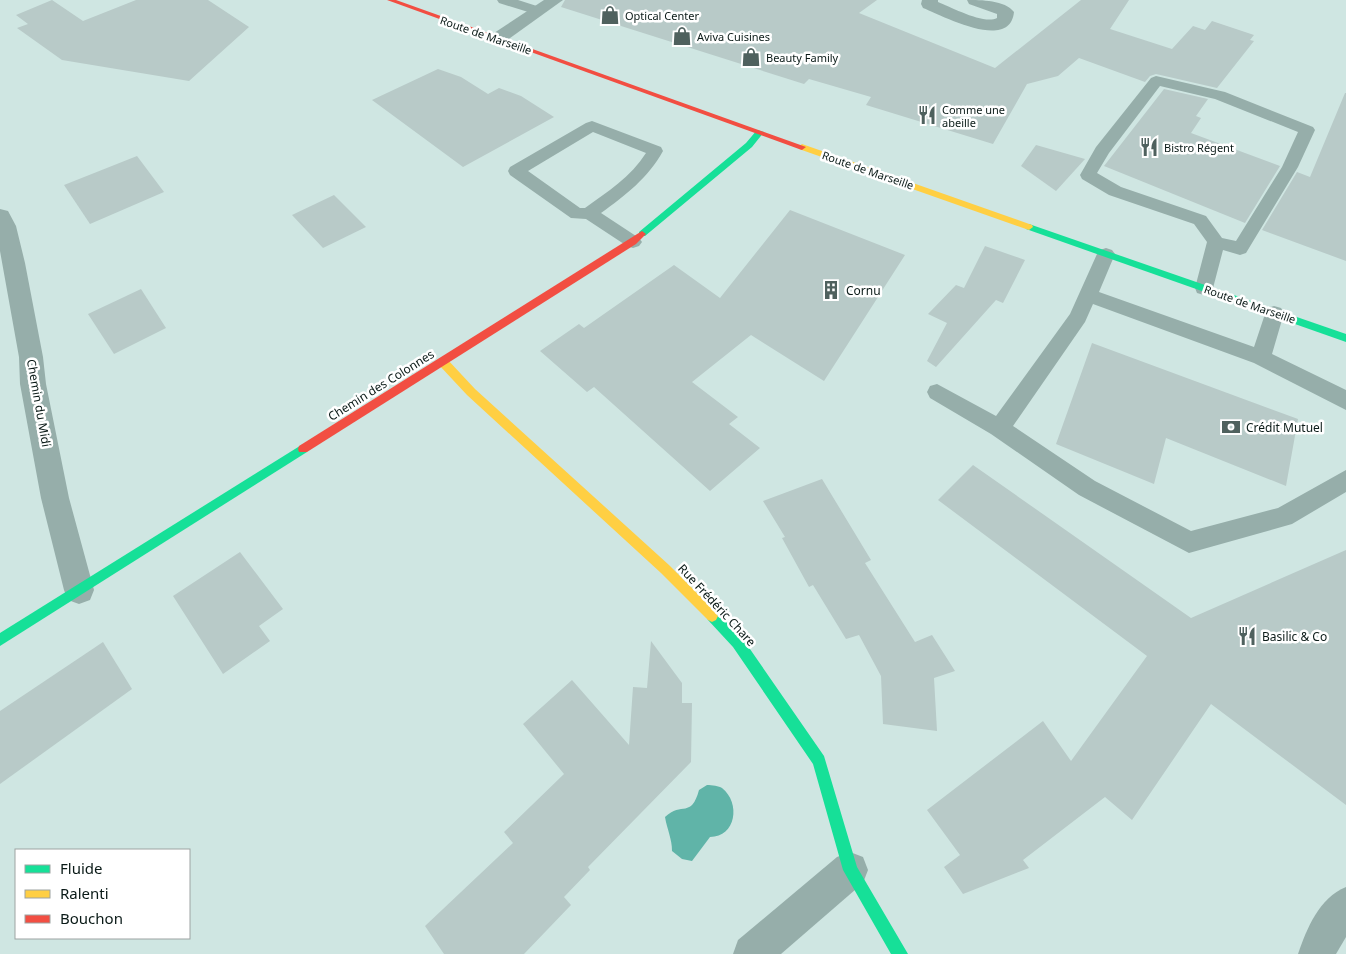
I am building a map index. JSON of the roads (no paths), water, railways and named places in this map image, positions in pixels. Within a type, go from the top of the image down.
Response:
[{"type":"street","name":"Route de Marseille","points":[[390,0],[1346,338]]},
{"type":"street","points":[[497,39],[555,0]]},
{"type":"street","points":[[930,0],[929,4],[976,23],[995,26],[1005,21],[1006,12],[975,0]]},
{"type":"street","name":"Chemin des Colonnes","points":[[0,640],[634,242],[749,145],[760,132]]},
{"type":"street","name":"Chemin du Midi","points":[[0,216],[5,226],[14,262],[31,357],[33,384],[55,498],[80,590]]},
{"type":"street","name":"Rue Frédéric Chare","points":[[443,362],[471,392],[665,569],[738,643],[819,761],[850,870],[900,954]]},
{"type":"street","points":[[752,954],[850,870]]},
{"type":"street","points":[[1317,954],[1323,937],[1346,906]]},
{"type":"lane","points":[[504,0],[538,12]]},
{"type":"lane","points":[[1156,81],[1220,95],[1307,130],[1290,167],[1240,250],[1216,242],[1200,220],[1115,191],[1088,176],[1102,151],[1156,81]]},
{"type":"lane","points":[[589,213],[636,177],[649,164],[655,151],[592,126],[516,171],[577,214],[589,213],[634,242]]},
{"type":"lane","points":[[1204,288],[1216,242]]},
{"type":"lane","points":[[999,428],[1078,317],[1106,254]]},
{"type":"lane","points":[[1088,295],[1261,358],[1340,397],[1346,402]]},
{"type":"lane","points":[[1261,358],[1274,313]]},
{"type":"lane","points":[[937,392],[999,428],[1087,488],[1189,542],[1284,517],[1346,480]]},
{"type":"place","name":"Optical Center","points":[[610,15]]},
{"type":"place","name":"Aviva Cuisines","points":[[682,36]]},
{"type":"place","name":"Beauty Family","points":[[751,57]]},
{"type":"place","name":"Comme une abeille","points":[[927,115]]},
{"type":"place","name":"Bistro Régent","points":[[1149,147]]},
{"type":"place","name":"Cornu","points":[[831,290]]},
{"type":"place","name":"Crédit Mutuel","points":[[1231,427]]},
{"type":"place","name":"Basilic & Co","points":[[1247,636]]}]
